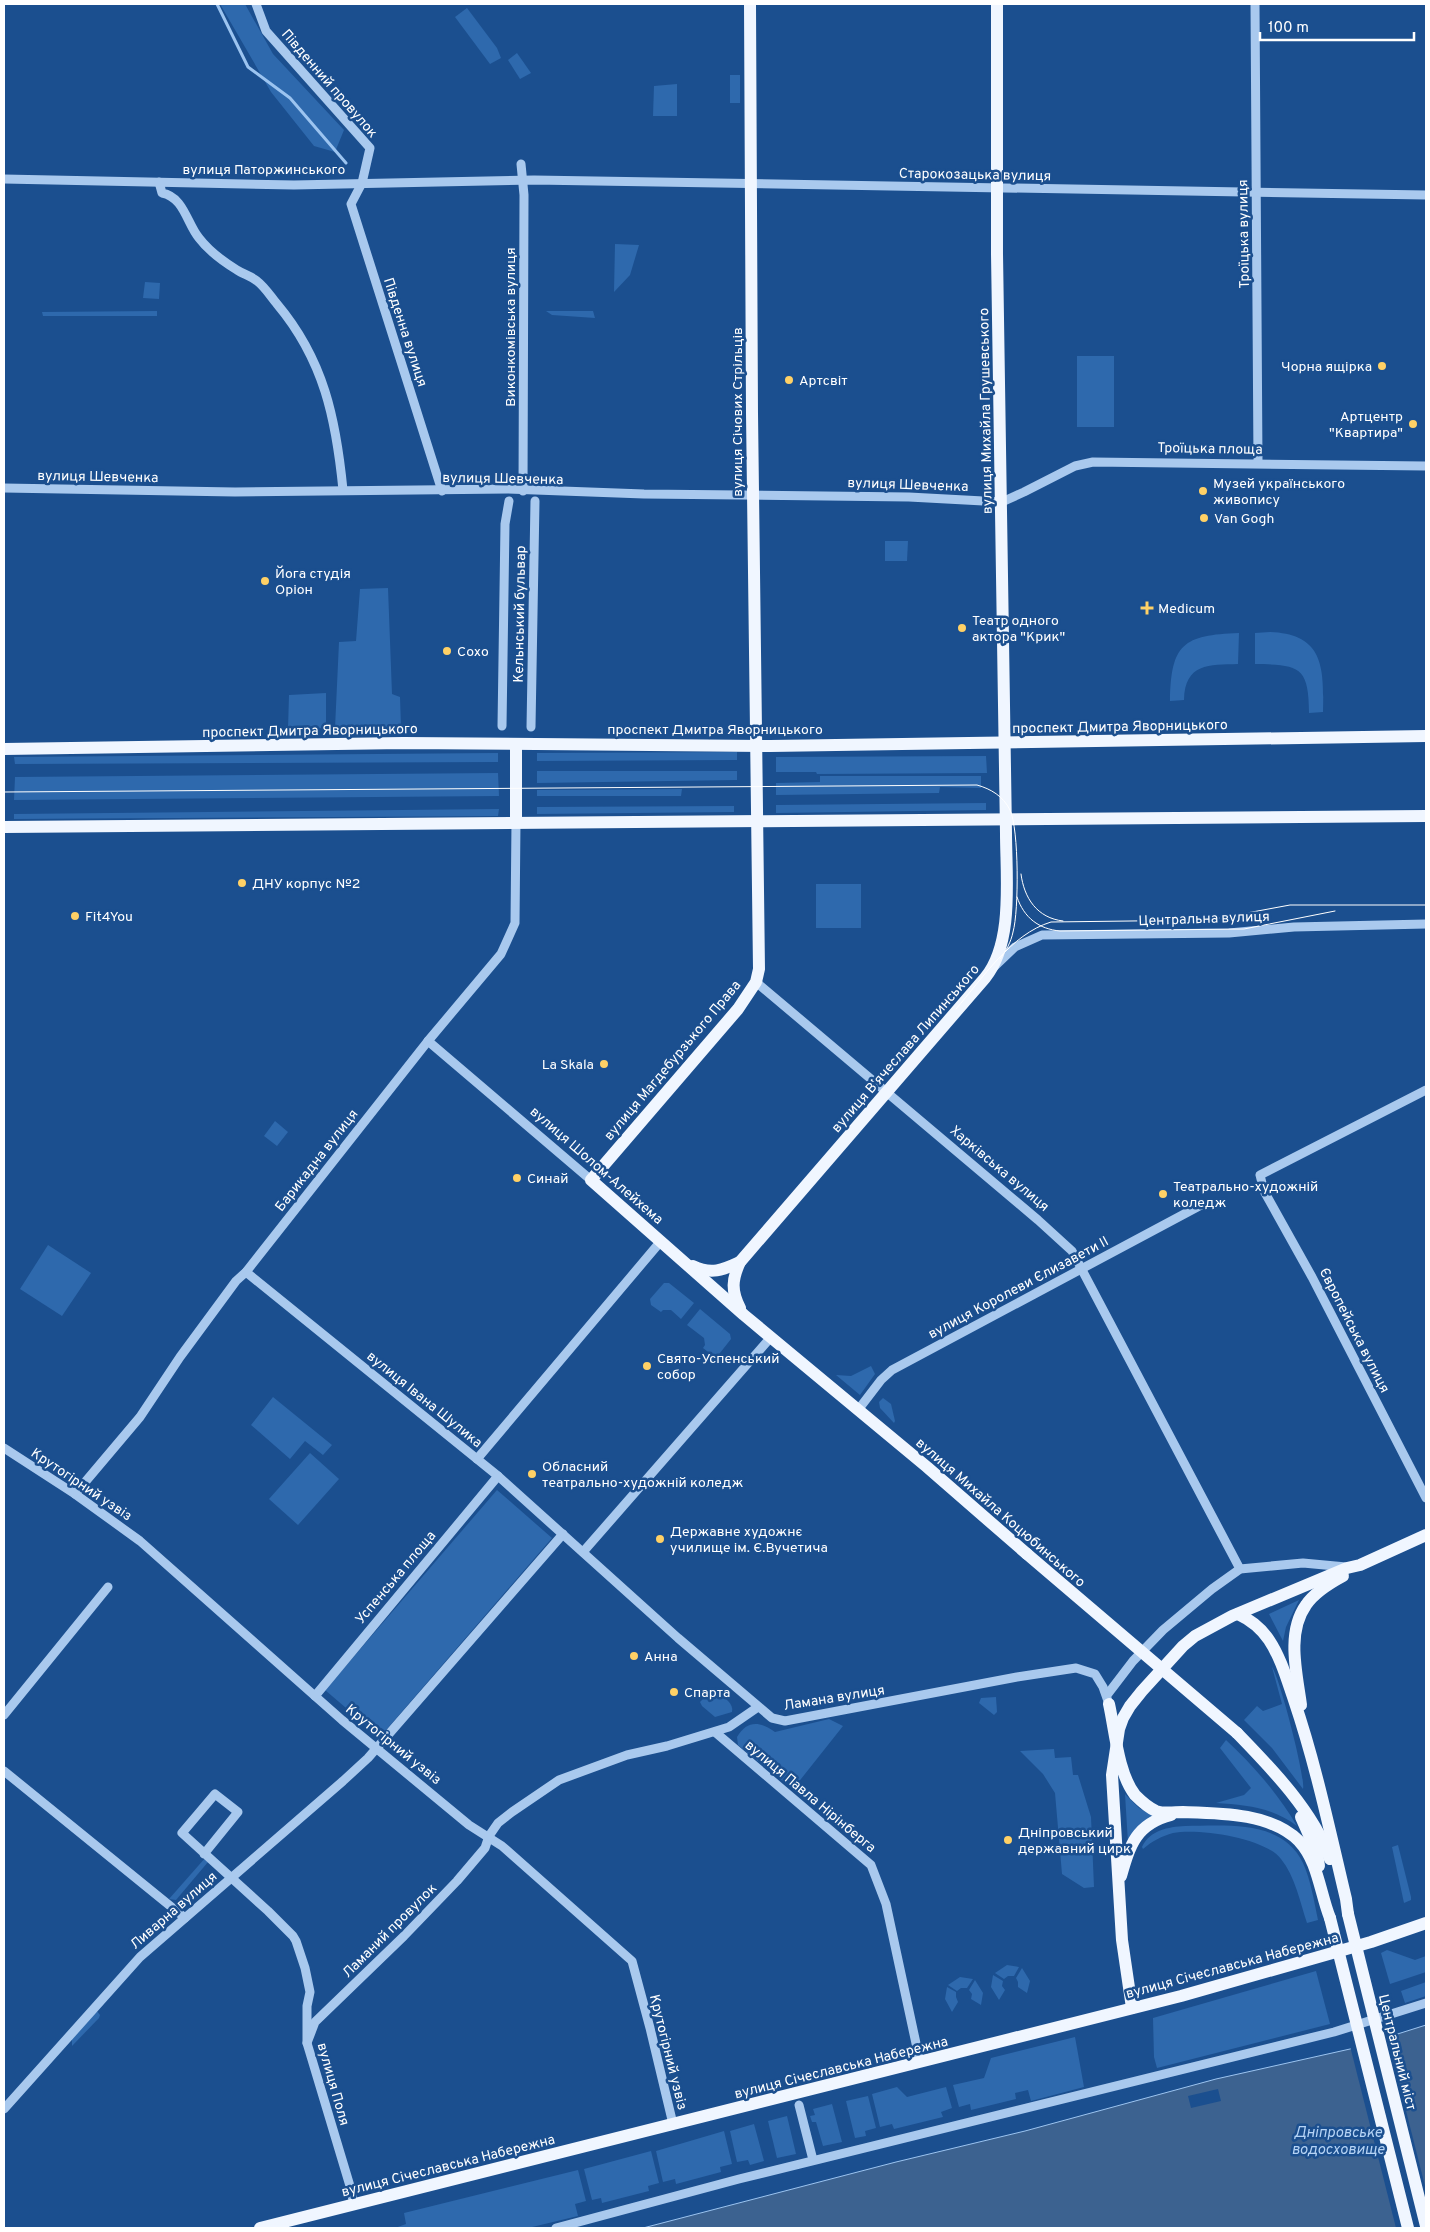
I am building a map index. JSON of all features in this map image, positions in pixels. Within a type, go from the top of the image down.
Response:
[{"type":"main road","name":"вулиця Січових Стрільців","points":[[750,4],[757,821]]},
{"type":"main road","name":"вулиця Михайла Грушевського","points":[[997,4],[1006,819]]},
{"type":"main road","name":"проспект Дмитра Яворницького","points":[[4,748],[387,743],[756,745],[1426,736]]},
{"type":"main road","points":[[516,744],[516,822]]},
{"type":"main road","points":[[4,827],[1426,816]]},
{"type":"main road","name":"вулиця Вʼячеслава Липинського","points":[[744,1315],[733,1296],[732,1284],[740,1262],[993,968],[1000,952],[1006,915],[1006,819]]},
{"type":"main road","points":[[756,982],[759,961],[757,821]]},
{"type":"main road","name":"вулиця Магдебурзького Права","points":[[591,1180],[738,1010],[756,982]]},
{"type":"main road","name":"вулиця Шолом-Алейхема","points":[[591,1180],[688,1263],[744,1315]]},
{"type":"main road","name":"вулиця Вʼячеслава Липинського","points":[[688,1263],[708,1272],[722,1271],[740,1262]]},
{"type":"main road","name":"вулиця Михайла Коцюбинського","points":[[744,1315],[1237,1733],[1272,1770],[1293,1796]]},
{"type":"main road","points":[[1303,1727],[1295,1652],[1298,1620],[1306,1604],[1316,1594],[1360,1565],[1426,1535]]},
{"type":"main road","points":[[1132,2008],[1122,1940],[1112,1775],[1119,1729],[1130,1706],[1183,1646],[1195,1636],[1238,1614],[1346,1568],[1360,1565]]},
{"type":"main road","points":[[1238,1614],[1248,1618],[1261,1629],[1276,1652],[1303,1727],[1346,1899],[1348,1914]]},
{"type":"main road","points":[[1108,1699],[1114,1710],[1122,1710],[1130,1706]]},
{"type":"main road","points":[[1108,1699],[1124,1771],[1135,1794],[1158,1812],[1250,1817],[1273,1823],[1286,1831],[1306,1850],[1314,1867],[1330,1918]]},
{"type":"main road","points":[[1293,1796],[1314,1826],[1327,1851],[1348,1914]]},
{"type":"main road","points":[[1293,1796],[1317,1853],[1330,1918],[1408,2228]]},
{"type":"main road","points":[[1118,1886],[1134,1839],[1156,1819],[1184,1812]]},
{"type":"main road","name":"Центральний міст","points":[[1348,1914],[1426,2226]]},
{"type":"main road","name":"вулиця Січеславська Набережна","points":[[260,2228],[1191,1993],[1372,1942],[1426,1923]]},
{"type":"street","name":"Південний провулок","points":[[256,4],[266,31],[370,148],[362,183]]},
{"type":"street","name":"Троїцька вулиця","points":[[1255,4],[1258,463]]},
{"type":"street","name":"Виконкомівська вулиця","points":[[521,164],[524,180],[523,491]]},
{"type":"street","name":"вулиця Паторжинського","points":[[4,179],[294,185],[524,180]]},
{"type":"street","name":"Старокозацька вулиця","points":[[524,180],[1426,195]]},
{"type":"street","points":[[159,182],[162,193],[168,194],[185,211],[198,238],[236,270],[257,280],[296,326],[326,389],[342,466],[343,490]]},
{"type":"street","name":"Південна вулиця","points":[[362,183],[350,204],[442,491]]},
{"type":"street","name":"Троїцька площа","points":[[1002,502],[1075,466],[1093,462],[1426,466]]},
{"type":"street","name":"вулиця Шевченка","points":[[4,488],[235,492],[343,490],[753,494],[909,497],[1002,502]]},
{"type":"street","name":"Кельнський бульвар","points":[[502,726],[505,524],[509,501]]},
{"type":"street","name":"Кельнський бульвар","points":[[531,727],[535,501]]},
{"type":"street","name":"Барикадна вулиця","points":[[75,1494],[140,1417],[180,1357],[230,1288],[246,1272],[428,1041],[501,954],[516,923],[516,822]]},
{"type":"street","name":"Центральна вулиця","points":[[993,968],[1015,948],[1042,936],[1234,933],[1294,927],[1426,924]]},
{"type":"street","name":"Харківська вулиця","points":[[756,982],[1038,1220],[1072,1251],[1240,1569]]},
{"type":"street","name":"вулиця Шолом-Алейхема","points":[[428,1041],[591,1180]]},
{"type":"street","name":"Європейська вулиця","points":[[1426,1090],[1260,1175],[1264,1192],[1316,1285],[1426,1498]]},
{"type":"street","name":"вулиця Королеви Єлизавети ІІ","points":[[858,1410],[881,1380],[892,1370],[1203,1204]]},
{"type":"street","points":[[478,1460],[662,1241]]},
{"type":"street","name":"вулиця Івана Шулика","points":[[246,1272],[498,1476],[583,1552]]},
{"type":"street","points":[[489,1836],[498,1823],[559,1780],[627,1755],[715,1732],[743,1719],[758,1707],[583,1552],[771,1337]]},
{"type":"street","name":"Крутогірний узвіз","points":[[4,1448],[75,1494],[140,1541],[314,1696],[469,1825],[489,1836],[632,1960],[673,2124]]},
{"type":"street","name":"Успенська площа","points":[[314,1696],[498,1476]]},
{"type":"street","points":[[376,1748],[563,1534]]},
{"type":"street","points":[[1108,1699],[1133,1661],[1163,1630],[1204,1595],[1240,1569],[1303,1563],[1346,1568]]},
{"type":"street","points":[[4,1715],[108,1587]]},
{"type":"street","name":"Ламана вулиця","points":[[758,1707],[772,1718],[785,1721],[1017,1677],[1076,1668],[1095,1674],[1108,1699]]},
{"type":"street","name":"вулиця Павла Нірінберга","points":[[715,1732],[871,1865],[886,1904],[920,2062]]},
{"type":"street","name":"Ливарна вулиця","points":[[4,2108],[140,1956],[343,1781],[376,1748]]},
{"type":"street","points":[[4,1771],[185,1918]]},
{"type":"street","name":"вулиця Поля","points":[[204,1854],[238,1812],[215,1794],[182,1833],[204,1854],[268,1911],[296,1941],[305,1968],[310,1992],[307,2006],[307,2043],[354,2205]]},
{"type":"street","name":"Ламаний провулок","points":[[307,2043],[315,2022],[404,1936],[457,1881],[485,1848],[489,1836]]},
{"type":"street","points":[[556,2228],[813,2160],[1334,2032],[1426,2003]]},
{"type":"street","points":[[799,2105],[813,2160]]},
{"type":"shaded area","points":[[220,4],[245,4],[273,54],[344,130],[335,152],[314,146],[271,92]]},
{"type":"shaded area","points":[[467,8],[497,48],[501,58],[490,64],[455,17]]},
{"type":"shaded area","points":[[517,53],[531,73],[520,79],[508,60]]},
{"type":"shaded area","points":[[730,75],[740,75],[740,103],[730,103]]},
{"type":"shaded area","points":[[677,84],[677,116],[653,116],[654,86]]},
{"type":"shaded area","points":[[615,244],[639,245],[630,275],[614,292]]},
{"type":"shaded area","points":[[145,282],[160,283],[159,299],[143,298]]},
{"type":"shaded area","points":[[157,311],[157,316],[43,316],[42,312]]},
{"type":"shaded area","points":[[546,311],[593,311],[595,318],[552,315]]},
{"type":"shaded area","points":[[1077,356],[1114,356],[1114,427],[1077,427]]},
{"type":"shaded area","points":[[885,541],[908,541],[907,561],[885,561]]},
{"type":"shaded area","points":[[388,588],[392,694],[400,697],[401,727],[335,728],[339,642],[356,641],[360,589]]},
{"type":"shaded area","points":[[1239,633],[1238,664],[1200,668],[1189,679],[1185,688],[1184,700],[1170,701],[1173,667],[1184,646],[1193,640],[1205,636]]},
{"type":"shaded area","points":[[1255,633],[1288,634],[1301,639],[1311,647],[1317,656],[1323,681],[1323,712],[1309,713],[1307,685],[1298,671],[1282,665],[1255,664]]},
{"type":"shaded area","points":[[326,693],[326,728],[288,729],[289,695]]},
{"type":"shaded area","points":[[737,752],[737,760],[537,761],[537,753]]},
{"type":"shaded area","points":[[498,753],[498,762],[15,764],[14,757]]},
{"type":"shaded area","points":[[986,756],[987,773],[817,774],[816,772],[776,772],[776,757]]},
{"type":"shaded area","points":[[537,771],[737,771],[737,780],[537,783]]},
{"type":"shaded area","points":[[498,773],[499,796],[14,800],[15,777]]},
{"type":"shaded area","points":[[820,776],[981,776],[981,788],[940,787],[939,793],[776,795],[776,783],[820,782]]},
{"type":"shaded area","points":[[682,789],[681,796],[537,796],[537,790]]},
{"type":"shaded area","points":[[986,803],[986,810],[776,813],[776,805]]},
{"type":"shaded area","points":[[734,806],[734,812],[537,814],[537,807]]},
{"type":"shaded area","points":[[499,809],[498,816],[14,819],[14,814]]},
{"type":"shaded area","points":[[816,884],[861,884],[861,928],[816,928]]},
{"type":"shaded area","points":[[275,1121],[288,1132],[277,1146],[264,1136]]},
{"type":"shaded area","points":[[48,1245],[91,1273],[62,1316],[20,1289]]},
{"type":"shaded area","points":[[664,1283],[669,1283],[694,1303],[681,1319],[671,1310],[663,1310],[661,1312],[651,1305],[650,1299]]},
{"type":"shaded area","points":[[700,1309],[730,1334],[731,1339],[716,1358],[703,1348],[705,1345],[704,1338],[687,1325]]},
{"type":"shaded area","points":[[871,1366],[875,1374],[860,1395],[836,1375],[851,1376]]},
{"type":"shaded area","points":[[273,1397],[332,1445],[323,1455],[305,1441],[290,1459],[251,1425]]},
{"type":"shaded area","points":[[883,1398],[891,1404],[894,1423],[880,1408],[879,1402]]},
{"type":"shaded area","points":[[310,1453],[339,1479],[298,1525],[269,1499]]},
{"type":"shaded area","points":[[497,1490],[552,1538],[380,1737],[325,1690]]},
{"type":"shaded area","points":[[1299,1600],[1286,1627],[1283,1641],[1269,1614]]},
{"type":"shaded area","points":[[1272,1667],[1281,1689],[1292,1728],[1301,1767],[1303,1789],[1272,1748],[1244,1720],[1257,1706],[1263,1711],[1282,1704]]},
{"type":"shaded area","points":[[719,1694],[730,1704],[732,1712],[715,1717],[700,1702],[703,1699]]},
{"type":"shaded area","points":[[996,1697],[997,1712],[994,1715],[979,1703],[981,1698]]},
{"type":"shaded area","points":[[829,1719],[843,1726],[797,1784],[789,1786],[738,1745],[737,1737],[749,1725],[759,1724],[775,1732]]},
{"type":"shaded area","points":[[1226,1740],[1265,1781],[1297,1826],[1278,1815],[1258,1808],[1216,1803],[1244,1795],[1251,1788],[1220,1748]]},
{"type":"shaded area","points":[[1054,1749],[1055,1758],[1071,1757],[1073,1775],[1078,1775],[1091,1817],[1094,1887],[1084,1888],[1062,1874],[1055,1793],[1043,1774],[1020,1751]]},
{"type":"shaded area","points":[[1125,1794],[1139,1808],[1156,1817],[1128,1843]]},
{"type":"shaded area","points":[[1185,1826],[1235,1826],[1251,1828],[1267,1832],[1281,1839],[1294,1849],[1303,1863],[1318,1920],[1307,1923],[1297,1890],[1286,1866],[1273,1852],[1261,1845],[1214,1833],[1184,1832],[1165,1836],[1143,1849],[1145,1841],[1160,1830]]},
{"type":"shaded area","points":[[1398,1845],[1411,1897],[1411,1900],[1404,1903],[1392,1847]]},
{"type":"shaded area","points":[[206,1857],[208,1862],[176,1900],[169,1899]]},
{"type":"shaded area","points":[[1387,1950],[1415,1960],[1426,1956],[1426,1972],[1390,1984],[1381,1953]]},
{"type":"shaded area","points":[[1007,1965],[1019,1967],[1014,1976],[1008,1976],[1004,1979],[995,1973]]},
{"type":"shaded area","points":[[1022,1968],[1030,1981],[1027,1993],[1018,1987],[1016,1978]]},
{"type":"shaded area","points":[[1316,1971],[1330,2024],[1157,2068],[1154,2057],[1153,2018]]},
{"type":"shaded area","points":[[993,1975],[1003,1981],[1002,1986],[1005,1990],[999,2000],[991,1987]]},
{"type":"shaded area","points":[[960,1977],[973,1979],[967,1988],[961,1988],[957,1991],[948,1985]]},
{"type":"shaded area","points":[[975,1980],[983,1993],[981,2005],[971,1999],[972,1994],[969,1990]]},
{"type":"shaded area","points":[[1426,1982],[1426,1996],[1405,2003],[1401,1991]]},
{"type":"shaded area","points":[[947,1987],[956,1992],[958,2002],[952,2012],[945,1999]]},
{"type":"shaded area","points":[[97,2011],[100,2015],[99,2018],[72,2046],[72,2039]]},
{"type":"shaded area","points":[[1075,2037],[1084,2087],[1031,2101],[1028,2090],[1015,2093],[1016,2099],[971,2110],[970,2104],[959,2107],[953,2085],[984,2078],[991,2058]]},
{"type":"shaded area","points":[[897,2087],[907,2097],[946,2087],[952,2108],[941,2112],[943,2117],[894,2129],[892,2124],[880,2127],[872,2094]]},
{"type":"shaded area","points":[[868,2096],[876,2128],[865,2131],[866,2136],[855,2138],[846,2101]]},
{"type":"shaded area","points":[[832,2104],[842,2142],[823,2146],[816,2122],[812,2122],[810,2116],[815,2115],[813,2109]]},
{"type":"shaded area","points":[[787,2116],[796,2154],[777,2158],[768,2121]]},
{"type":"shaded area","points":[[754,2124],[764,2161],[750,2165],[748,2160],[737,2162],[730,2131]]},
{"type":"shaded area","points":[[724,2131],[732,2164],[720,2167],[721,2172],[676,2184],[675,2179],[663,2182],[656,2151]]},
{"type":"shaded area","points":[[651,2151],[659,2183],[648,2186],[649,2191],[602,2203],[601,2198],[592,2200],[584,2169]]},
{"type":"shaded area","points":[[578,2170],[586,2201],[575,2204],[578,2216],[528,2228],[395,2228],[406,2224],[404,2213]]},
{"type":"water","name":"Дніпровське водосховище","points":[[1426,2025],[1426,2228],[643,2228],[896,2162],[1025,2131],[1216,2079],[1350,2049]]},
{"type":"pier","points":[[1387,2035],[1426,2190],[1426,2228],[1396,2228],[1350,2046]]},
{"type":"pier","points":[[1218,2089],[1221,2101],[1191,2108],[1188,2096]]},
{"type":"waterway","points":[[217,4],[248,67],[290,98],[346,163]]},
{"type":"tram line","points":[[4,792],[977,785],[992,791],[1004,801],[1010,810],[1015,834],[1017,870],[1015,922],[1010,943],[1000,959]]},
{"type":"tram line","points":[[1021,874],[1025,891],[1033,905],[1046,916],[1063,921]]},
{"type":"tram line","points":[[1017,897],[1024,911],[1033,921],[1045,928],[1060,931],[1244,929],[1335,911]]},
{"type":"tram line","points":[[956,1009],[987,971],[1010,947],[1036,928],[1051,922],[1209,920],[1290,905],[1426,905]]},
{"type":"place","name":"Чорна ящірка","points":[[1382,366]]},
{"type":"place","name":"Артсвіт","points":[[789,380]]},
{"type":"place","name":"Артцентр \"Квартира\"","points":[[1413,424]]},
{"type":"place","name":"Музей українського живопису","points":[[1203,491]]},
{"type":"place","name":"Van Gogh","points":[[1204,518]]},
{"type":"place","name":"Йога студія Оріон","points":[[265,581]]},
{"type":"place","name":"Medicum","points":[[1147,608]]},
{"type":"place","name":"Театр одного актора \"Крик\"","points":[[962,628]]},
{"type":"place","name":"Сохо","points":[[447,651]]},
{"type":"place","name":"ДНУ корпус №2","points":[[242,883]]},
{"type":"place","name":"Fit4You","points":[[75,916]]},
{"type":"place","name":"La Skala","points":[[604,1064]]},
{"type":"place","name":"Синай","points":[[517,1178]]},
{"type":"place","name":"Театрально-художній коледж","points":[[1163,1194]]},
{"type":"place","name":"Свято-Успенський собор","points":[[647,1366]]},
{"type":"place","name":"Обласний театрально-художній коледж","points":[[532,1474]]},
{"type":"place","name":"Державне художнє училище ім. Є.Вучетича","points":[[660,1539]]},
{"type":"place","name":"Анна","points":[[634,1656]]},
{"type":"place","name":"Спарта","points":[[674,1692]]},
{"type":"place","name":"Дніпровський державний цирк","points":[[1008,1840]]}]
